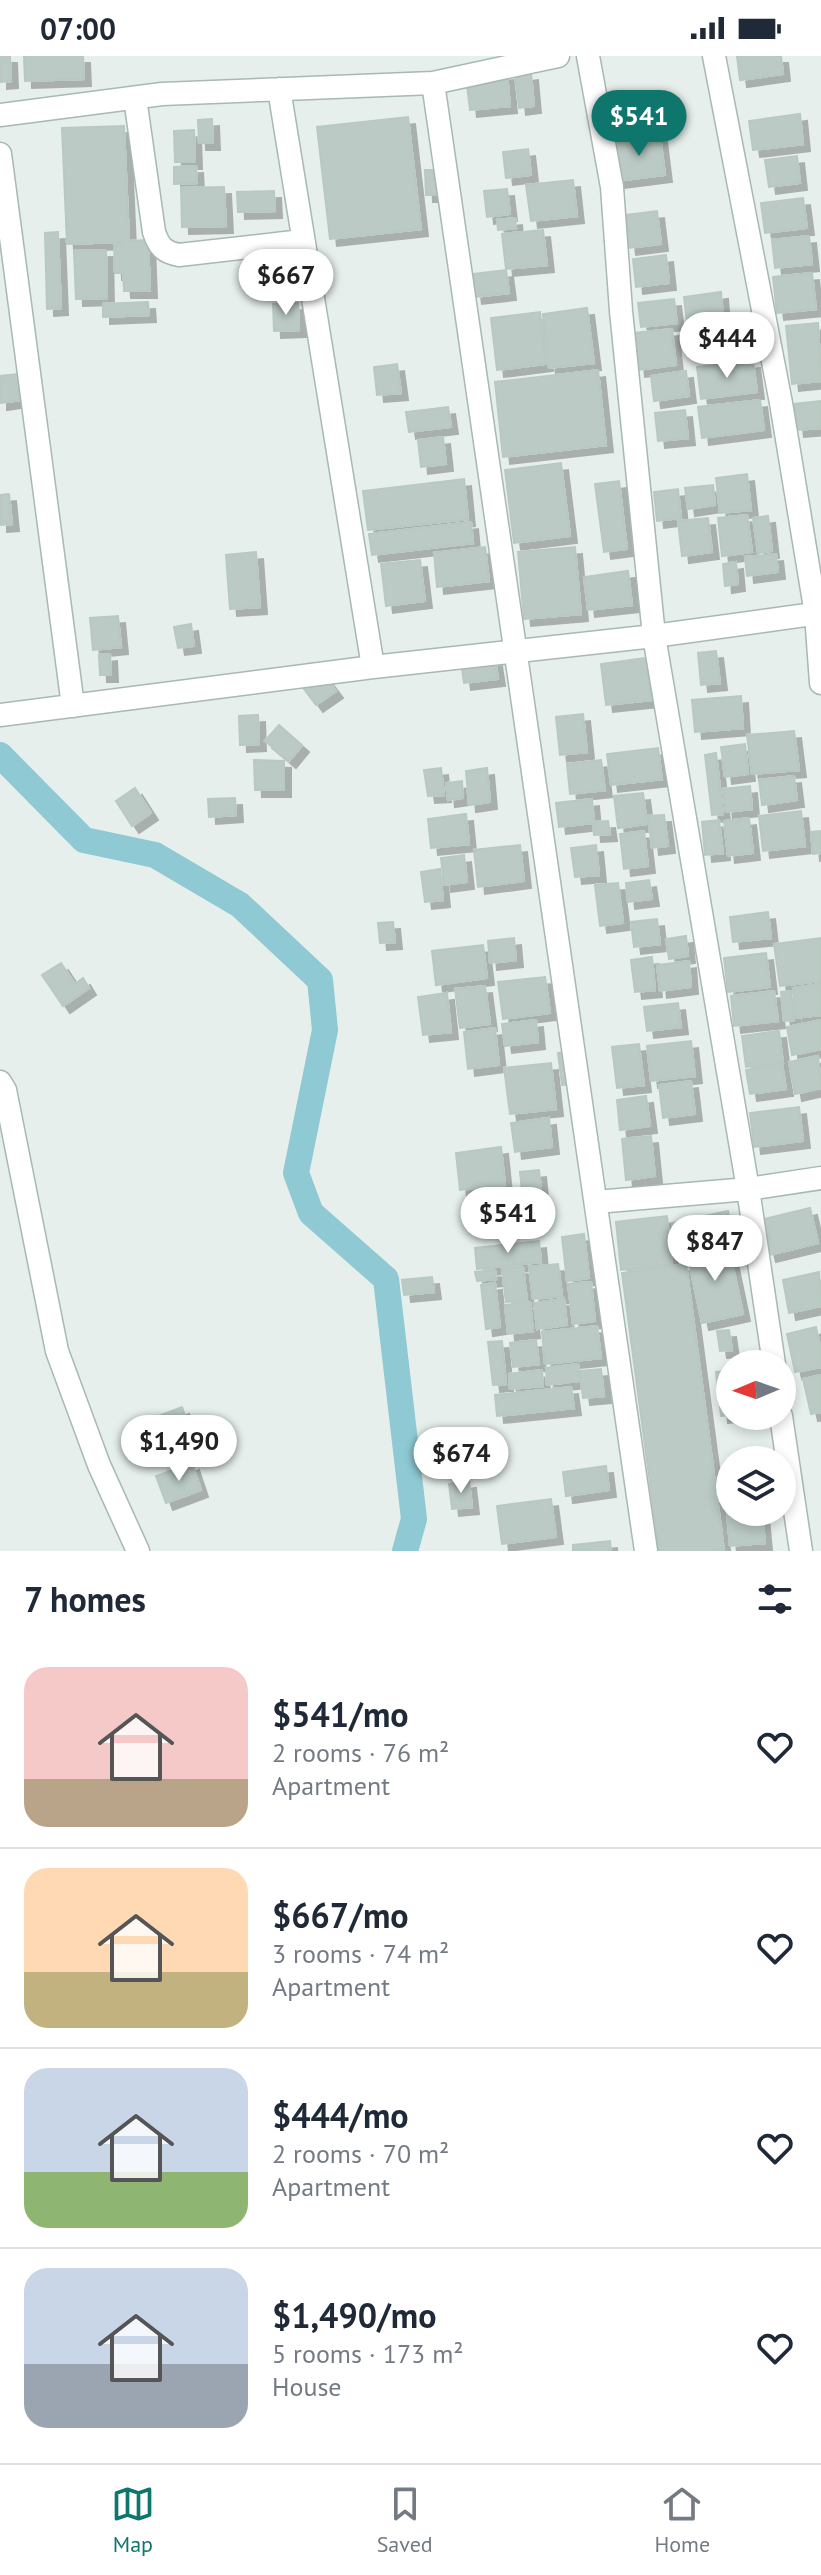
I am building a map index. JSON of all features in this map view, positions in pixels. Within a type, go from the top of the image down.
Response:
[{"type":"street","points":[[0,115],[135,98],[433,83],[558,56]]},
{"type":"street","points":[[588,56],[612,187],[621,311],[654,636],[748,1189],[772,1350]]},
{"type":"street","points":[[714,56],[818,613],[821,683]]},
{"type":"street","points":[[433,83],[646,1551]]},
{"type":"street","points":[[279,89],[373,667]]},
{"type":"street","points":[[135,98],[158,245],[167,252],[179,255],[302,241]]},
{"type":"street","points":[[0,154],[11,315],[73,706]]},
{"type":"street","points":[[0,715],[373,667],[654,636],[818,613]]},
{"type":"street","points":[[0,1082],[5,1090],[57,1351],[99,1465],[138,1551]]},
{"type":"street","points":[[596,1202],[748,1189],[821,1178]]},
{"type":"street","points":[[783,1430],[801,1551]]},
{"type":"building","points":[[0,56],[10,56],[11,81],[0,82]]},
{"type":"building","points":[[24,56],[83,56],[84,79],[25,81]]},
{"type":"building","points":[[737,56],[781,56],[783,74],[740,80]]},
{"type":"building","points":[[507,73],[510,106],[470,110],[466,77]]},
{"type":"building","points":[[531,73],[534,106],[519,108],[515,75]]},
{"type":"building","points":[[649,101],[652,129],[618,133],[615,105]]},
{"type":"building","points":[[800,114],[803,144],[753,150],[749,121]]},
{"type":"building","points":[[408,117],[421,229],[330,239],[317,127]]},
{"type":"building","points":[[212,119],[213,143],[199,143],[198,120]]},
{"type":"building","points":[[124,126],[129,241],[148,240],[150,291],[124,291],[123,273],[115,273],[114,245],[122,242],[67,244],[62,128]]},
{"type":"building","points":[[194,130],[195,162],[175,162],[174,131]]},
{"type":"building","points":[[660,135],[665,175],[618,181],[613,141]]},
{"type":"building","points":[[528,149],[531,175],[506,178],[503,152]]},
{"type":"building","points":[[797,156],[800,183],[769,187],[765,160]]},
{"type":"building","points":[[196,166],[197,183],[174,184],[174,167]]},
{"type":"building","points":[[425,170],[439,170],[440,195],[426,195]]},
{"type":"building","points":[[573,180],[577,216],[531,221],[526,185]]},
{"type":"building","points":[[224,187],[226,226],[182,227],[181,188]]},
{"type":"building","points":[[507,189],[510,214],[487,217],[484,191]]},
{"type":"building","points":[[274,191],[275,211],[238,212],[237,192]]},
{"type":"building","points":[[803,198],[807,228],[765,233],[761,203]]},
{"type":"building","points":[[657,211],[661,244],[629,248],[625,215]]},
{"type":"building","points":[[515,218],[516,228],[498,230],[497,220]]},
{"type":"building","points":[[543,230],[547,265],[506,269],[502,234]]},
{"type":"building","points":[[58,232],[61,308],[47,309],[45,233]]},
{"type":"building","points":[[809,236],[812,264],[775,268],[772,240]]},
{"type":"building","points":[[106,250],[107,298],[76,299],[74,251]]},
{"type":"building","points":[[666,255],[669,283],[636,287],[633,259]]},
{"type":"building","points":[[506,270],[509,293],[475,297],[472,274]]},
{"type":"building","points":[[812,273],[816,309],[777,313],[773,277]]},
{"type":"building","points":[[721,292],[723,318],[687,323],[684,297]]},
{"type":"building","points":[[674,299],[677,323],[641,327],[638,303]]},
{"type":"building","points":[[148,302],[149,315],[103,317],[103,304]]},
{"type":"building","points":[[298,303],[299,330],[274,331],[273,304]]},
{"type":"building","points":[[587,308],[594,363],[549,368],[543,314]]},
{"type":"building","points":[[540,312],[546,364],[497,370],[491,318]]},
{"type":"building","points":[[818,323],[821,381],[792,384],[786,326]]},
{"type":"building","points":[[672,329],[676,365],[638,370],[634,333]]},
{"type":"building","points":[[714,329],[716,349],[691,352],[688,332]]},
{"type":"building","points":[[753,361],[757,392],[701,399],[697,367]]},
{"type":"building","points":[[397,364],[401,393],[377,395],[374,367]]},
{"type":"building","points":[[598,370],[606,445],[503,457],[495,382]]},
{"type":"building","points":[[686,371],[689,396],[654,401],[651,376]]},
{"type":"building","points":[[18,374],[21,400],[0,403],[0,376]]},
{"type":"building","points":[[760,400],[764,430],[702,438],[698,407]]},
{"type":"building","points":[[821,401],[821,428],[797,430],[794,404]]},
{"type":"building","points":[[448,407],[451,427],[409,432],[406,412]]},
{"type":"building","points":[[685,410],[688,438],[658,441],[655,413]]},
{"type":"building","points":[[443,437],[446,464],[421,467],[418,440]]},
{"type":"building","points":[[561,463],[570,536],[514,543],[505,470]]},
{"type":"building","points":[[747,474],[751,510],[720,513],[716,478]]},
{"type":"building","points":[[464,479],[468,519],[368,530],[363,491]]},
{"type":"building","points":[[619,481],[627,549],[604,552],[595,484]]},
{"type":"building","points":[[713,485],[715,505],[688,509],[685,488]]},
{"type":"building","points":[[678,489],[681,518],[657,521],[654,492]]},
{"type":"building","points":[[9,494],[12,524],[0,525],[0,495]]},
{"type":"building","points":[[747,515],[752,552],[722,556],[718,518]]},
{"type":"building","points":[[768,516],[772,551],[758,553],[753,518]]},
{"type":"building","points":[[708,518],[712,552],[682,556],[678,521]]},
{"type":"building","points":[[471,522],[473,543],[372,555],[369,534]]},
{"type":"building","points":[[485,547],[489,581],[437,587],[434,553]]},
{"type":"building","points":[[575,547],[581,614],[524,619],[518,552]]},
{"type":"building","points":[[256,552],[260,607],[230,609],[226,555]]},
{"type":"building","points":[[776,554],[778,572],[747,576],[745,557]]},
{"type":"building","points":[[420,560],[425,601],[386,606],[381,564]]},
{"type":"building","points":[[736,562],[738,584],[725,586],[723,564]]},
{"type":"building","points":[[628,571],[632,605],[588,610],[584,577]]},
{"type":"building","points":[[118,616],[121,647],[93,650],[90,618]]},
{"type":"building","points":[[191,624],[194,646],[178,648],[174,627]]},
{"type":"building","points":[[716,651],[720,683],[701,685],[698,653]]},
{"type":"building","points":[[110,654],[111,675],[100,675],[99,655]]},
{"type":"building","points":[[646,658],[651,700],[606,705],[601,664]]},
{"type":"building","points":[[495,659],[498,679],[464,683],[461,663]]},
{"type":"building","points":[[324,675],[336,691],[316,705],[304,689]]},
{"type":"building","points":[[741,696],[743,728],[695,732],[692,700]]},
{"type":"building","points":[[583,714],[587,752],[560,755],[556,717]]},
{"type":"building","points":[[258,715],[259,744],[240,745],[239,716]]},
{"type":"building","points":[[279,725],[302,745],[289,761],[265,741]]},
{"type":"building","points":[[794,731],[799,770],[752,774],[747,735]]},
{"type":"building","points":[[745,744],[748,774],[725,777],[721,747]]},
{"type":"building","points":[[658,748],[662,779],[611,785],[607,754]]},
{"type":"building","points":[[716,753],[723,814],[712,815],[705,755]]},
{"type":"building","points":[[254,760],[284,761],[284,790],[255,790]]},
{"type":"building","points":[[601,760],[605,790],[570,794],[567,764]]},
{"type":"building","points":[[441,768],[444,795],[428,796],[424,770]]},
{"type":"building","points":[[487,768],[490,802],[469,805],[466,771]]},
{"type":"building","points":[[794,776],[797,800],[762,805],[759,780]]},
{"type":"building","points":[[462,781],[463,798],[448,800],[446,783]]},
{"type":"building","points":[[750,786],[752,809],[726,812],[723,789]]},
{"type":"building","points":[[135,788],[151,813],[132,826],[116,801]]},
{"type":"building","points":[[643,793],[647,824],[618,828],[614,796]]},
{"type":"building","points":[[235,798],[236,815],[209,817],[208,799]]},
{"type":"building","points":[[592,799],[594,822],[608,821],[610,834],[594,835],[593,823],[559,827],[556,803]]},
{"type":"building","points":[[801,811],[805,846],[763,851],[759,816]]},
{"type":"building","points":[[466,814],[469,844],[431,848],[428,819]]},
{"type":"building","points":[[664,815],[668,846],[652,848],[648,816]]},
{"type":"building","points":[[749,818],[753,853],[728,856],[724,821]]},
{"type":"building","points":[[719,820],[723,853],[705,855],[702,822]]},
{"type":"building","points":[[644,831],[648,866],[624,869],[620,834]]},
{"type":"building","points":[[821,831],[821,853],[813,854],[811,832]]},
{"type":"building","points":[[520,845],[524,881],[478,887],[474,850]]},
{"type":"building","points":[[596,845],[599,875],[575,877],[571,848]]},
{"type":"building","points":[[464,855],[467,882],[444,885],[441,858]]},
{"type":"building","points":[[440,869],[443,900],[425,902],[421,872]]},
{"type":"building","points":[[649,880],[652,899],[628,902],[626,883]]},
{"type":"building","points":[[618,883],[623,923],[600,926],[595,885]]},
{"type":"building","points":[[768,912],[771,938],[733,942],[730,917]]},
{"type":"building","points":[[657,919],[660,944],[634,947],[631,922]]},
{"type":"building","points":[[393,922],[395,942],[380,943],[378,923]]},
{"type":"building","points":[[686,936],[688,956],[669,959],[666,939]]},
{"type":"building","points":[[514,938],[516,960],[490,963],[488,941]]},
{"type":"building","points":[[821,938],[821,981],[780,986],[774,944]]},
{"type":"building","points":[[483,945],[487,978],[436,985],[432,951]]},
{"type":"building","points":[[766,953],[770,987],[728,992],[724,958]]},
{"type":"building","points":[[652,957],[655,990],[635,992],[631,960]]},
{"type":"building","points":[[689,961],[691,987],[660,991],[657,965]]},
{"type":"building","points":[[61,963],[75,984],[83,978],[89,988],[63,1006],[42,975]]},
{"type":"building","points":[[545,977],[550,1013],[503,1019],[498,982]]},
{"type":"building","points":[[821,984],[821,1015],[796,1018],[793,988]]},
{"type":"building","points":[[485,986],[490,1024],[460,1028],[455,989]]},
{"type":"building","points":[[774,991],[778,1021],[734,1026],[731,996]]},
{"type":"building","points":[[791,991],[794,1020],[784,1021],[781,992]]},
{"type":"building","points":[[447,993],[451,1032],[423,1035],[418,997]]},
{"type":"building","points":[[678,1003],[681,1027],[647,1031],[644,1007]]},
{"type":"building","points":[[536,1020],[538,1042],[505,1046],[502,1024]]},
{"type":"building","points":[[821,1020],[821,1049],[792,1055],[787,1027]]},
{"type":"building","points":[[495,1028],[499,1065],[468,1069],[464,1032]]},
{"type":"building","points":[[779,1031],[783,1063],[746,1067],[742,1036]]},
{"type":"building","points":[[691,1041],[695,1076],[651,1081],[647,1046]]},
{"type":"building","points":[[639,1044],[644,1085],[617,1088],[612,1047]]},
{"type":"building","points":[[569,1051],[573,1084],[562,1085],[558,1053]]},
{"type":"building","points":[[818,1056],[821,1088],[795,1094],[789,1062]]},
{"type":"building","points":[[551,1063],[556,1109],[510,1114],[504,1068]]},
{"type":"building","points":[[782,1064],[786,1089],[750,1094],[746,1070]]},
{"type":"building","points":[[691,1081],[695,1114],[663,1118],[659,1085]]},
{"type":"building","points":[[646,1096],[650,1126],[620,1130],[617,1100]]},
{"type":"building","points":[[799,1107],[803,1141],[754,1147],[750,1113]]},
{"type":"building","points":[[549,1118],[552,1147],[515,1152],[511,1123]]},
{"type":"building","points":[[651,1136],[655,1176],[626,1180],[622,1139]]},
{"type":"building","points":[[501,1147],[505,1185],[460,1190],[456,1153]]},
{"type":"building","points":[[539,1170],[541,1189],[522,1191],[520,1172]]},
{"type":"building","points":[[810,1208],[818,1243],[769,1255],[760,1220]]},
{"type":"building","points":[[728,1211],[734,1236],[678,1249],[672,1223]]},
{"type":"building","points":[[667,1216],[672,1264],[621,1270],[616,1222]]},
{"type":"building","points":[[584,1234],[589,1278],[567,1281],[562,1237]]},
{"type":"building","points":[[539,1241],[541,1262],[477,1269],[475,1248]]},
{"type":"building","points":[[728,1243],[743,1314],[702,1323],[687,1252]]},
{"type":"building","points":[[558,1264],[562,1296],[533,1299],[529,1267]]},
{"type":"building","points":[[686,1264],[716,1490],[716,1526],[721,1526],[724,1550],[659,1551],[622,1273]]},
{"type":"building","points":[[523,1267],[527,1300],[506,1302],[502,1269]]},
{"type":"building","points":[[495,1270],[496,1279],[477,1281],[475,1272]]},
{"type":"building","points":[[819,1272],[821,1306],[789,1313],[783,1280]]},
{"type":"building","points":[[432,1277],[434,1292],[404,1295],[402,1280]]},
{"type":"building","points":[[591,1282],[595,1321],[573,1324],[568,1284]]},
{"type":"building","points":[[495,1283],[500,1327],[486,1329],[481,1285]]},
{"type":"building","points":[[564,1299],[567,1325],[537,1329],[534,1303]]},
{"type":"building","points":[[530,1302],[533,1331],[508,1334],[505,1305]]},
{"type":"building","points":[[597,1326],[601,1358],[545,1364],[542,1332]]},
{"type":"building","points":[[816,1327],[821,1367],[796,1372],[796,1350],[790,1350],[787,1334]]},
{"type":"building","points":[[729,1330],[732,1350],[720,1350],[717,1331]]},
{"type":"building","points":[[536,1340],[539,1364],[513,1367],[510,1343]]},
{"type":"building","points":[[502,1341],[506,1384],[493,1385],[488,1342]]},
{"type":"building","points":[[578,1364],[580,1381],[547,1385],[546,1368]]},
{"type":"building","points":[[601,1369],[604,1396],[583,1398],[580,1371]]},
{"type":"building","points":[[542,1370],[543,1386],[510,1389],[509,1374]]},
{"type":"building","points":[[821,1375],[821,1412],[811,1414],[803,1379]]},
{"type":"building","points":[[571,1387],[574,1408],[497,1416],[495,1395]]},
{"type":"building","points":[[182,1407],[190,1430],[157,1442],[148,1420]]},
{"type":"building","points":[[192,1463],[201,1490],[166,1503],[156,1476]]},
{"type":"building","points":[[606,1466],[609,1490],[566,1496],[563,1472]]},
{"type":"building","points":[[469,1481],[472,1507],[452,1509],[449,1484]]},
{"type":"building","points":[[551,1499],[556,1537],[502,1544],[497,1506]]},
{"type":"building","points":[[728,1526],[763,1526],[765,1543],[730,1546]]},
{"type":"building","points":[[610,1541],[611,1551],[573,1551],[573,1545]]},
{"type":"waterway","points":[[0,755],[84,840],[155,855],[240,905],[320,980],[325,1030],[296,1173],[311,1213],[386,1279],[414,1519],[405,1551]]}]
